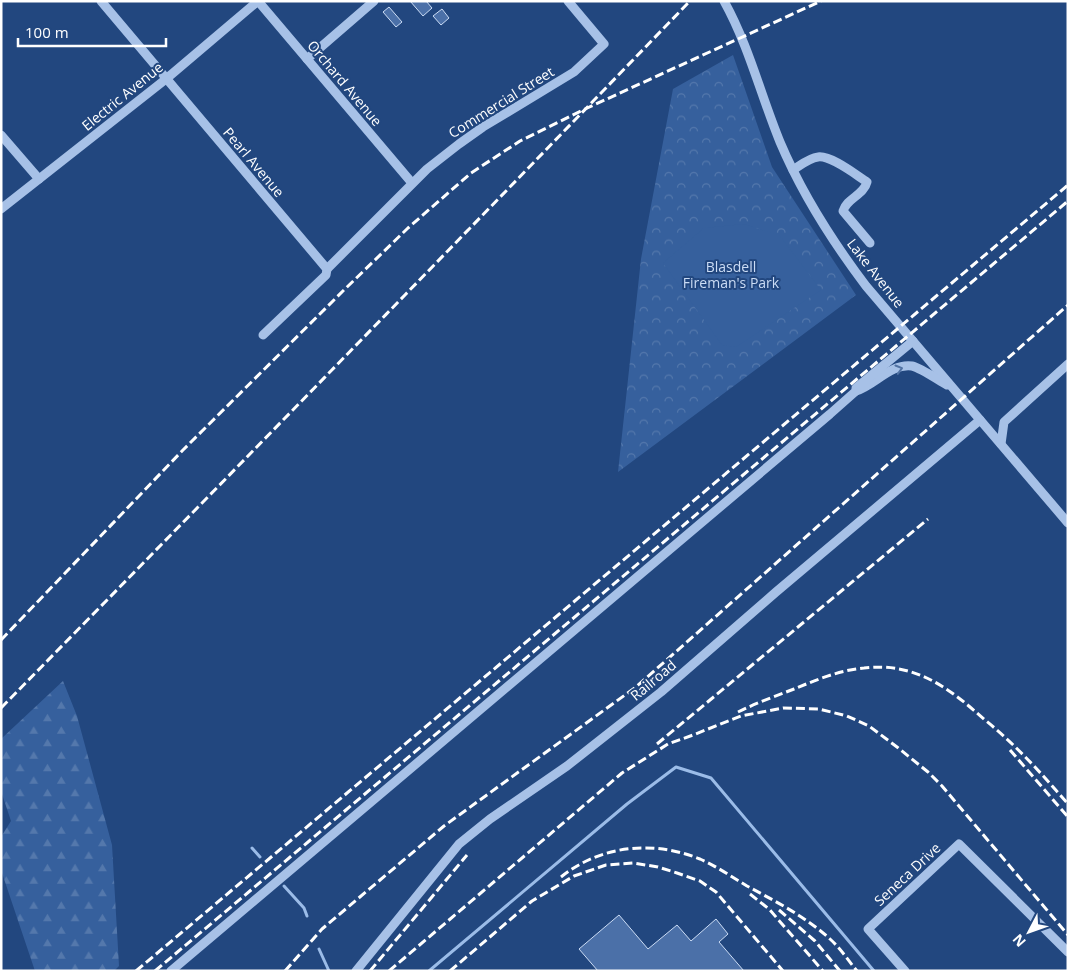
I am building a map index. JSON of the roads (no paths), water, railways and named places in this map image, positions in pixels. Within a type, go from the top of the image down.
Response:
[{"type":"street","name":"Pearl Avenue","points":[[101,1],[327,269]]},
{"type":"street","name":"Electric Avenue","points":[[1,209],[166,79],[258,1]]},
{"type":"street","name":"Orchard Avenue","points":[[258,1],[412,183]]},
{"type":"street","points":[[307,59],[374,1]]},
{"type":"street","name":"Commercial Street","points":[[327,269],[412,183],[467,138],[574,72],[604,44],[568,1]]},
{"type":"street","name":"Lake Avenue","points":[[726,2],[750,57],[766,105],[793,170],[818,218],[866,286],[1068,523]]},
{"type":"street","points":[[1,135],[39,179]]},
{"type":"street","points":[[793,170],[812,158],[821,156],[836,162],[867,182],[866,187],[845,205],[843,211],[870,243]]},
{"type":"street","points":[[263,335],[326,274],[327,269]]},
{"type":"street","points":[[171,971],[913,341]]},
{"type":"street","points":[[1001,444],[1004,422],[1068,364]]},
{"type":"street","points":[[856,391],[865,389],[896,368],[913,366],[953,388]]},
{"type":"street","name":"Railroad","points":[[356,971],[460,844],[490,819],[567,766],[661,692],[980,420]]},
{"type":"street","name":"Seneca Drive","points":[[905,971],[868,929],[959,844],[1068,952]]},
{"type":"waterway","points":[[429,971],[627,804],[676,767],[711,778],[874,971]]},
{"type":"waterway","points":[[252,848],[260,857]]},
{"type":"waterway","points":[[284,886],[304,908],[307,916]]},
{"type":"waterway","points":[[319,949],[329,971]]},
{"type":"railway","points":[[1,708],[690,1]]},
{"type":"railway","points":[[1,640],[183,450],[345,289],[408,228],[471,173],[520,141],[585,109],[821,1]]},
{"type":"railway","points":[[136,971],[1068,185]]},
{"type":"railway","points":[[155,971],[1068,201]]},
{"type":"railway","points":[[285,971],[322,929],[444,826],[636,687],[1068,305]]},
{"type":"railway","points":[[657,744],[928,519]]},
{"type":"railway","points":[[738,712],[811,682],[846,671],[883,667],[916,673],[945,688],[1007,739],[1068,804]]},
{"type":"railway","points":[[389,971],[622,773],[668,744],[741,716],[783,708],[819,709],[847,716],[869,726],[897,747],[942,786],[1068,935]]},
{"type":"railway","points":[[1010,750],[1068,817]]},
{"type":"railway","points":[[561,877],[577,866],[610,852],[646,848],[682,853],[712,865],[801,917],[834,943],[857,971]]},
{"type":"railway","points":[[370,971],[467,855]]},
{"type":"railway","points":[[450,971],[532,901],[574,876],[606,865],[633,863],[658,867],[700,881],[716,892],[783,971]]},
{"type":"railway","points":[[750,894],[769,909],[823,971]]},
{"type":"railway","points":[[779,910],[815,941],[840,971]]},
{"type":"park label","name":"Blasdell Fireman's Park","points":[[731,274]]}]
